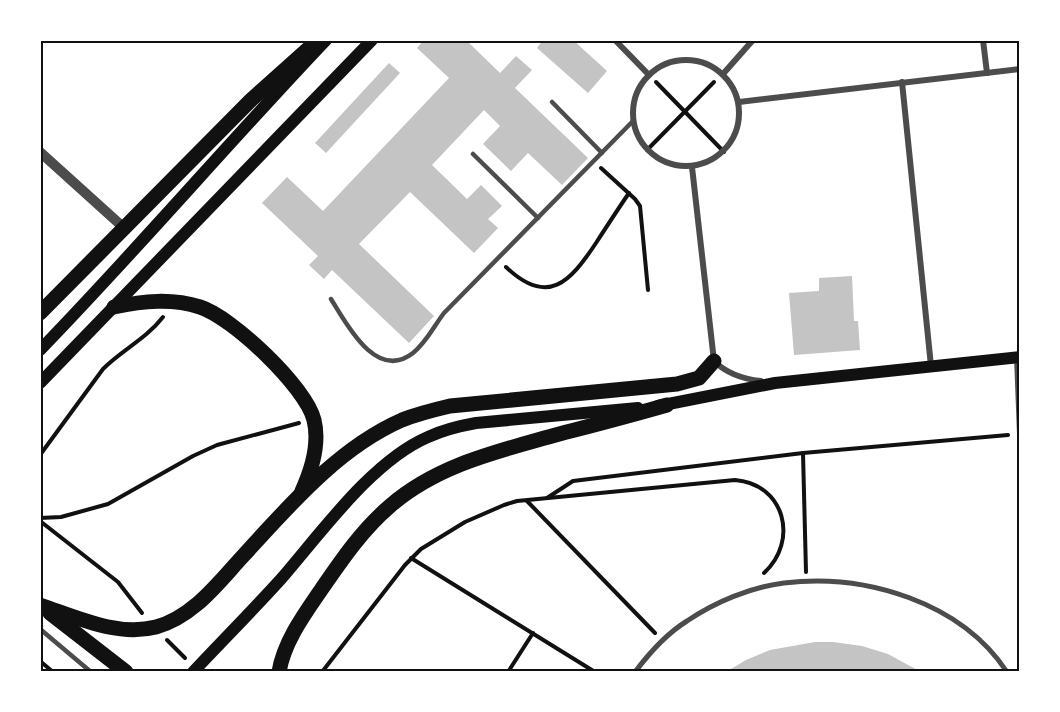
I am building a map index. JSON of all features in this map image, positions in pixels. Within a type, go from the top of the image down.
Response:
[{"type":"highway","points":[[40,313],[250,100],[318,40]]},
{"type":"highway","points":[[110,311],[153,301],[175,301],[200,307],[227,321],[280,369],[302,394],[314,419],[316,437],[314,457],[309,476],[300,495]]},
{"type":"highway","points":[[40,605],[94,624],[122,629],[153,628],[175,620],[201,601],[300,495],[363,442],[383,429],[422,413],[450,406],[677,384],[699,378],[714,360]]},
{"type":"highway","points":[[279,672],[288,644],[339,563],[360,536],[390,506],[418,485],[452,467],[485,454],[667,405]]},
{"type":"highway","points":[[40,605],[126,672]]},
{"type":"main road","points":[[40,350],[88,301],[326,40]]},
{"type":"main road","points":[[40,383],[372,40]]},
{"type":"main road","points":[[191,666],[279,581],[374,475],[399,454],[426,438],[453,427],[667,405],[775,383],[1018,357]]},
{"type":"street","points":[[615,40],[649,75]]},
{"type":"street","points":[[723,74],[753,40]]},
{"type":"street","points":[[983,40],[987,73]]},
{"type":"street","points":[[678,60],[694,60],[710,64],[723,74],[733,87],[739,102],[738,129],[724,152],[704,164],[675,166],[660,160],[647,150],[638,136],[633,121],[633,104],[639,88],[649,75],[662,65],[678,60]]},
{"type":"street","points":[[739,102],[1020,69]]},
{"type":"street","points":[[902,82],[931,366]]},
{"type":"street","points":[[40,152],[123,227]]},
{"type":"street","points":[[692,166],[714,360],[723,370],[737,376],[775,383]]},
{"type":"street","points":[[1018,357],[1020,434]]},
{"type":"street","points":[[635,672],[662,640],[687,620],[732,598],[783,583],[806,582],[863,586],[916,599],[958,622],[989,649],[1007,672]]},
{"type":"lane","points":[[552,102],[602,153]]},
{"type":"lane","points":[[331,299],[354,335],[366,349],[388,360],[403,359],[412,354],[444,313],[633,121]]},
{"type":"lane","points":[[473,154],[538,218]]},
{"type":"lane","points":[[40,629],[91,672]]},
{"type":"path","points":[[647,150],[723,74]]},
{"type":"path","points":[[649,75],[724,152]]},
{"type":"path","points":[[594,161],[635,199],[642,213],[648,290]]},
{"type":"path","points":[[497,259],[516,277],[531,286],[553,286],[564,282],[579,267],[629,193]]},
{"type":"path","points":[[40,455],[104,369],[155,327],[175,301]]},
{"type":"path","points":[[40,520],[61,518],[108,504],[173,466],[217,445],[314,419]]},
{"type":"path","points":[[546,498],[573,480],[803,453],[1020,434]]},
{"type":"path","points":[[803,453],[806,582]]},
{"type":"path","points":[[322,672],[411,558],[436,538],[465,522],[504,505],[527,500],[735,480],[750,482],[767,492],[775,501],[783,520],[782,544],[777,556],[760,577]]},
{"type":"path","points":[[527,500],[662,640]]},
{"type":"path","points":[[40,520],[118,582],[153,628],[191,666]]},
{"type":"path","points":[[411,558],[595,672]]},
{"type":"path","points":[[508,672],[533,633]]},
{"type":"path","points":[[40,661],[53,672]]},
{"type":"building","points":[[424,40],[466,40],[500,73],[516,56],[532,70],[515,88],[588,158],[562,185],[528,153],[511,171],[483,144],[500,126],[484,110],[432,165],[467,199],[481,185],[502,206],[488,219],[498,228],[474,253],[410,192],[359,244],[434,316],[409,343],[332,270],[324,279],[309,265],[318,256],[262,203],[287,177],[323,211],[449,78],[417,48]]},
{"type":"building","points":[[543,40],[573,40],[607,71],[588,93],[537,48]]},
{"type":"building","points":[[389,63],[400,73],[326,153],[315,143]]},
{"type":"building","points":[[852,276],[854,321],[858,321],[860,350],[794,355],[789,293],[819,291],[819,278]]},
{"type":"building","points":[[815,642],[862,646],[888,654],[921,672],[726,672],[770,650]]}]
